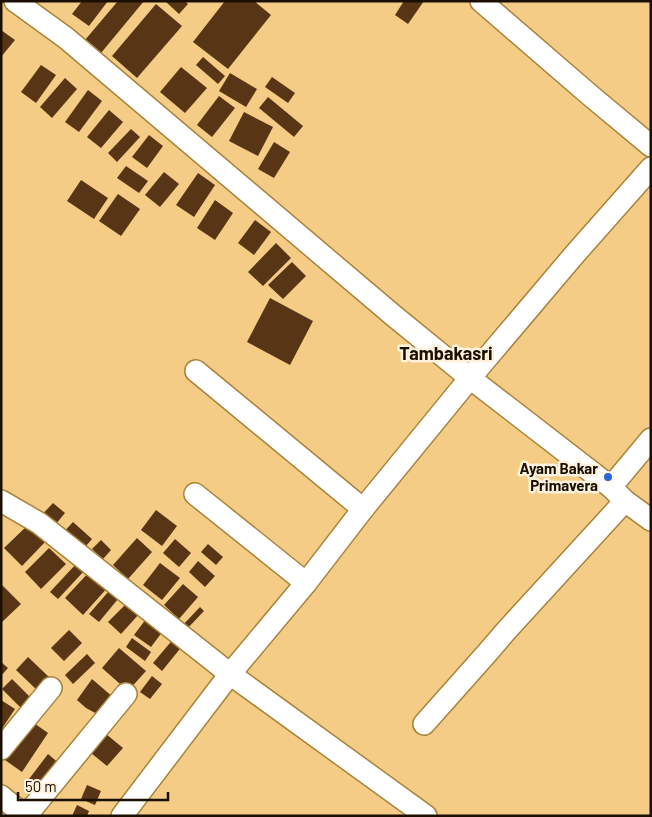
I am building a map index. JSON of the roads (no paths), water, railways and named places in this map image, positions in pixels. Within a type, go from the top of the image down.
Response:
[{"type":"street","points":[[15,1],[66,38],[470,378],[651,520]]},
{"type":"street","points":[[481,1],[651,146]]},
{"type":"street","points":[[122,816],[230,674],[306,583],[363,509],[470,378],[651,168]]},
{"type":"street","points":[[196,371],[363,509]]},
{"type":"street","points":[[424,724],[506,631],[618,494],[651,439]]},
{"type":"street","points":[[195,494],[306,583]]},
{"type":"street","points":[[1,501],[39,523],[230,674],[426,816]]},
{"type":"street","points":[[1,748],[51,688]]},
{"type":"street","points":[[1,796],[25,816],[126,694]]},
{"type":"place","name":"Ayam Bakar Primavera","points":[[608,477]]},
{"type":"district","name":"Tambakasri","points":[[446,353]]}]
